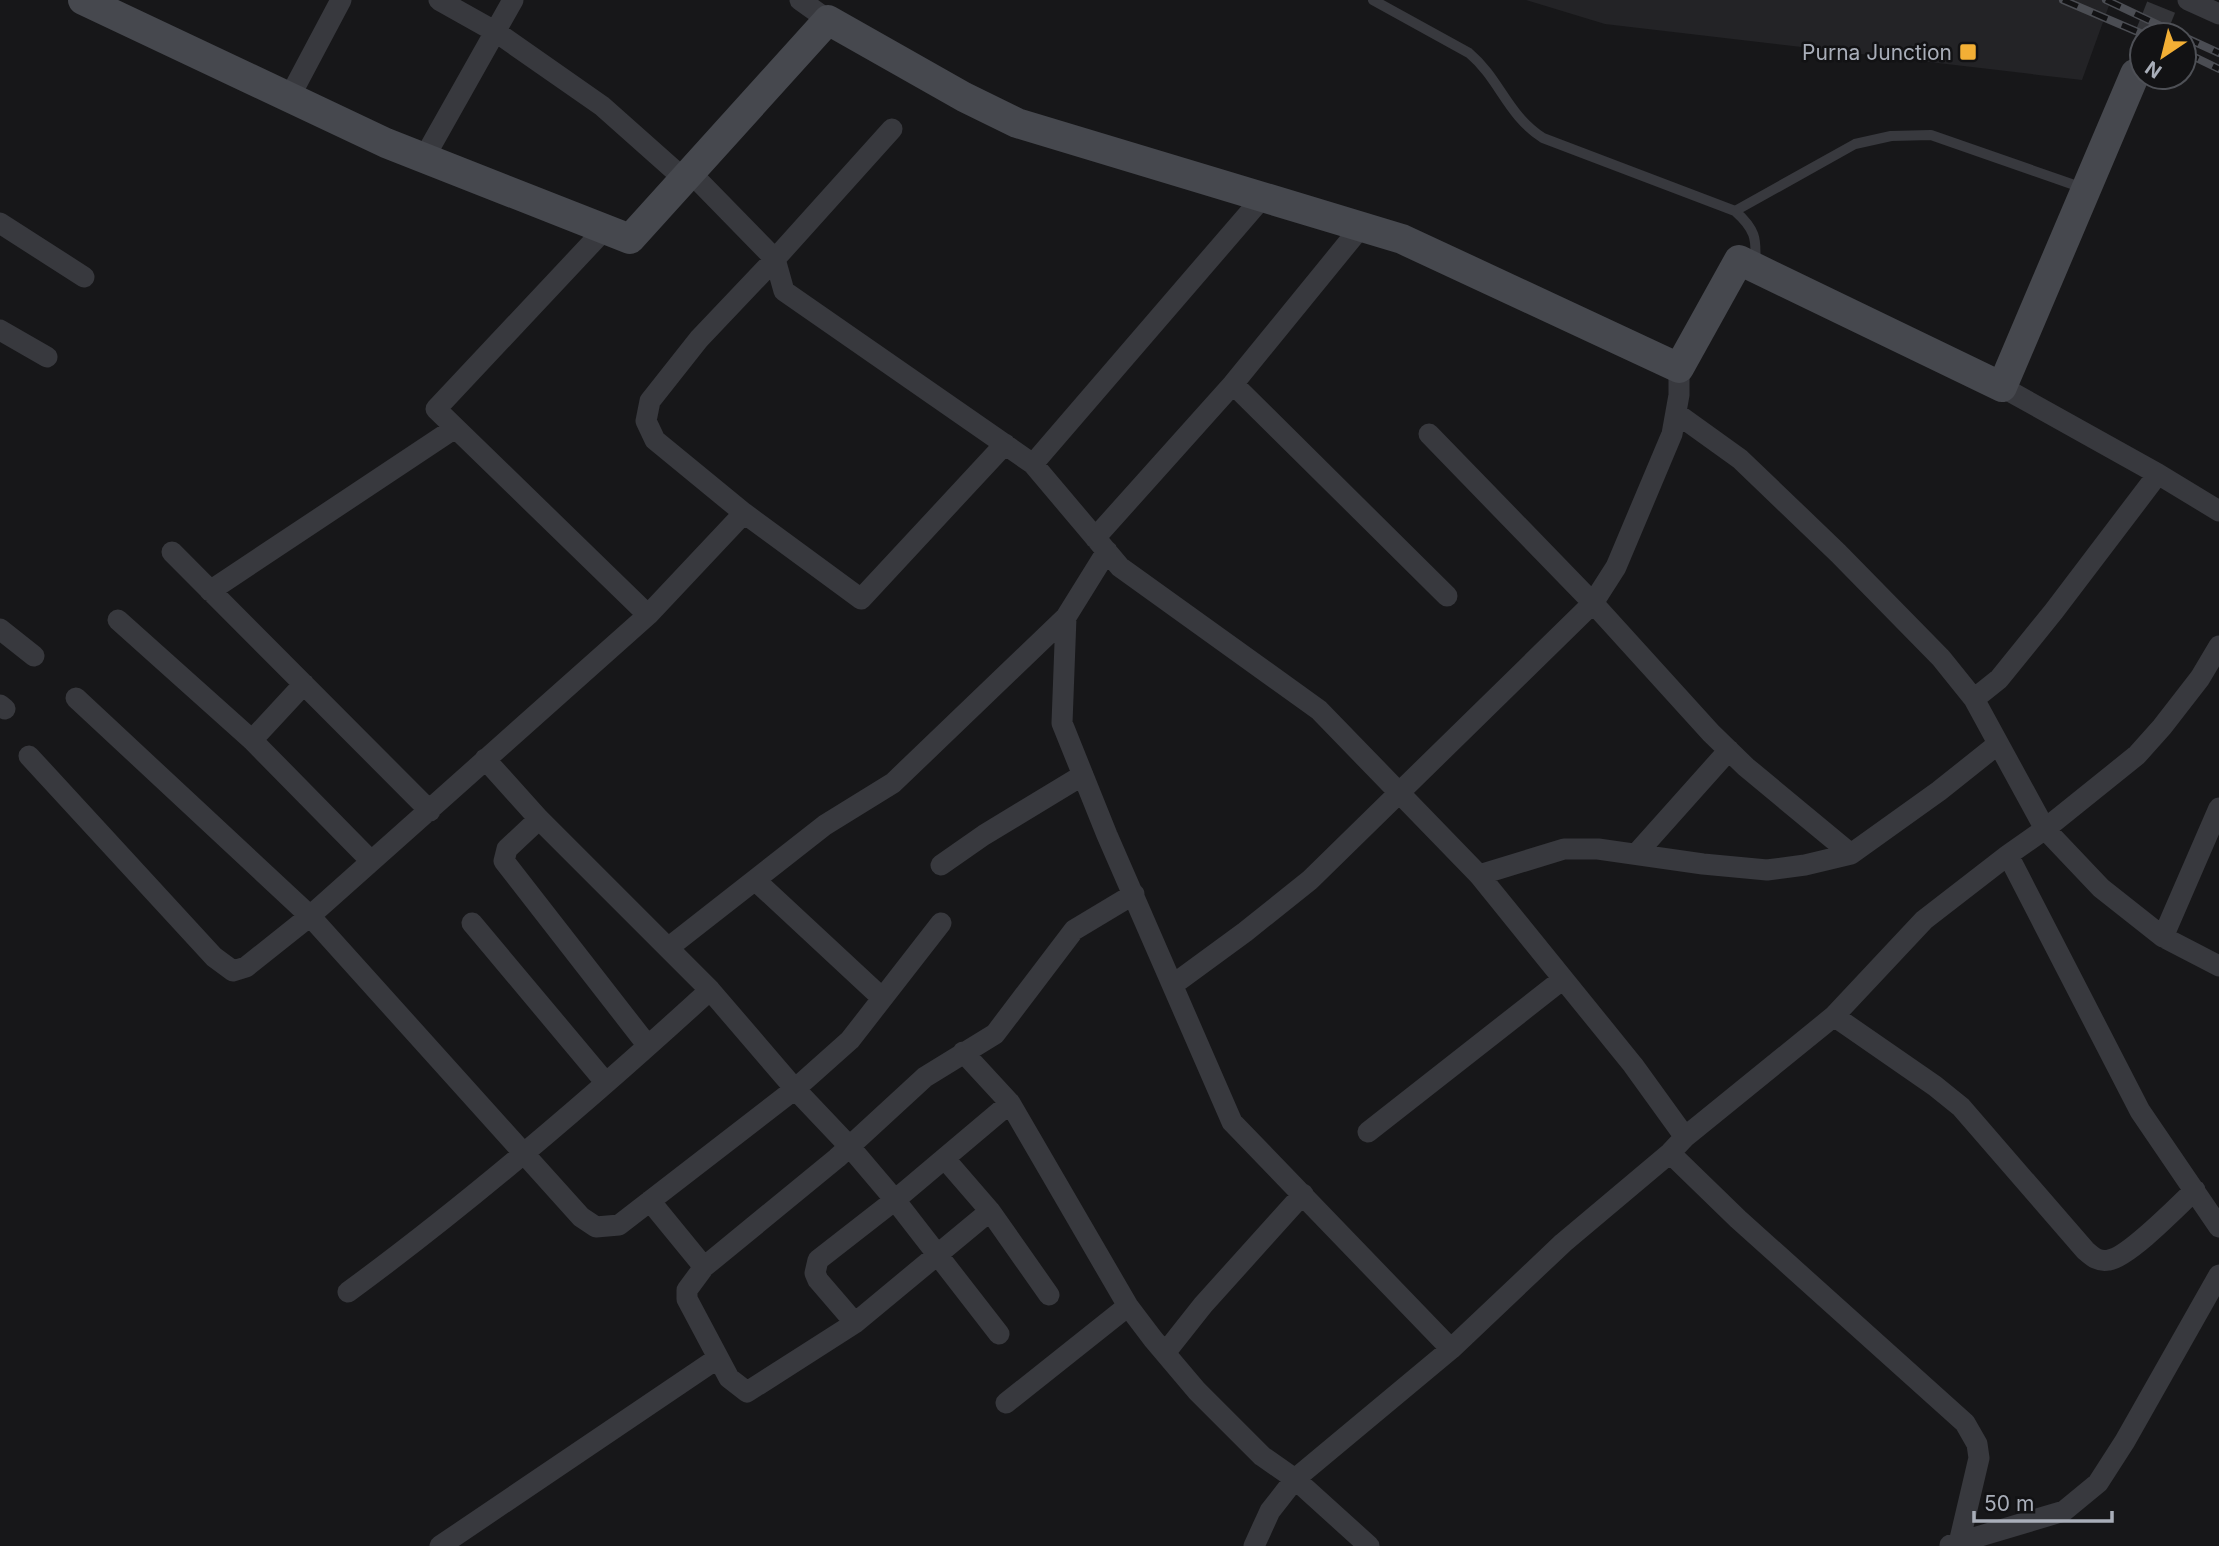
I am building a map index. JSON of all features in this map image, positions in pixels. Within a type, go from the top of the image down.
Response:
[{"type":"main road","points":[[83,0],[289,98],[424,158],[630,239],[828,20],[964,97],[1017,123],[1402,239],[1679,368],[1739,260],[2002,387],[2128,90]]},
{"type":"street","points":[[289,98],[341,0]]},
{"type":"street","points":[[439,0],[496,32],[602,106],[687,175],[775,259],[784,291],[1033,464],[1120,567],[1319,710],[1479,875],[1633,1065],[1685,1137]]},
{"type":"street","points":[[424,158],[513,0]]},
{"type":"street","points":[[800,0],[828,20]]},
{"type":"street","points":[[2188,0],[2219,14]]},
{"type":"street","points":[[892,129],[664,380],[650,401],[646,421],[655,440],[744,513],[861,599],[1004,444]]},
{"type":"street","points":[[1033,464],[1263,197]]},
{"type":"street","points":[[0,223],[84,277]]},
{"type":"street","points":[[668,948],[825,825],[893,783],[1066,617],[1101,545],[1362,227]]},
{"type":"street","points":[[605,229],[436,409],[648,615]]},
{"type":"street","points":[[0,330],[47,357]]},
{"type":"street","points":[[1174,984],[1310,880],[1593,603],[1616,567],[1672,433],[1679,368]]},
{"type":"street","points":[[1233,384],[1447,596]]},
{"type":"street","points":[[2002,387],[2219,511]]},
{"type":"street","points":[[1676,413],[1750,468],[1941,658],[1974,699],[2045,829],[2101,888],[2163,937],[2219,966]]},
{"type":"street","points":[[210,591],[455,428]]},
{"type":"street","points":[[1429,434],[1593,603],[1746,767],[1851,854]]},
{"type":"street","points":[[1974,699],[1999,679],[2158,474]]},
{"type":"street","points":[[29,756],[214,957],[233,971],[246,967],[310,916],[430,811],[648,615],[744,513]]},
{"type":"street","points":[[172,552],[430,811]]},
{"type":"street","points":[[1066,617],[1062,723],[1232,1122],[1451,1349]]},
{"type":"street","points":[[118,620],[252,740],[371,861]]},
{"type":"street","points":[[0,629],[34,656]]},
{"type":"street","points":[[1254,1546],[1270,1511],[1295,1479],[1451,1349],[1563,1243],[1670,1153],[1685,1137],[1835,1017],[1924,920],[2045,829],[2137,755],[2200,678],[2219,646]]},
{"type":"street","points":[[252,740],[304,684]]},
{"type":"street","points":[[76,698],[310,916],[581,1217],[596,1227],[619,1225],[795,1089],[850,1040],[941,923]]},
{"type":"street","points":[[1479,875],[1564,849],[1637,853],[1703,864],[1767,870],[1805,865],[1851,854],[1939,791],[1998,744]]},
{"type":"street","points":[[1637,853],[1729,750]]},
{"type":"street","points":[[485,760],[539,819],[710,990],[895,1200],[999,1334]]},
{"type":"street","points":[[941,865],[984,835],[1083,775]]},
{"type":"street","points":[[2163,937],[2219,808]]},
{"type":"street","points":[[539,819],[507,849],[504,861],[649,1046]]},
{"type":"street","points":[[2008,855],[2140,1111],[2219,1227]]},
{"type":"street","points":[[754,880],[882,998]]},
{"type":"street","points":[[990,1211],[855,1323],[747,1392],[729,1378],[687,1299],[687,1290],[704,1267],[850,1147],[925,1077],[989,1038],[1000,1028],[1074,930],[1134,894]]},
{"type":"street","points":[[472,923],[606,1083]]},
{"type":"street","points":[[1368,1132],[1563,979]]},
{"type":"street","points":[[348,1292],[525,1155],[710,990]]},
{"type":"street","points":[[1835,1017],[1936,1086],[1961,1107],[2085,1250],[2098,1260],[2112,1260],[2129,1250],[2195,1190]]},
{"type":"street","points":[[963,1052],[1010,1103],[1128,1306],[1165,1353],[1197,1391],[1262,1456],[1295,1479],[1368,1546]]},
{"type":"street","points":[[855,1323],[818,1280],[815,1267],[818,1260],[895,1200],[1010,1103]]},
{"type":"street","points":[[1670,1153],[1738,1219],[1965,1423],[1977,1444],[1979,1458],[1953,1545]]},
{"type":"street","points":[[945,1159],[990,1211],[1049,1295]]},
{"type":"street","points":[[1165,1353],[1203,1305],[1303,1194]]},
{"type":"street","points":[[650,1201],[704,1267]]},
{"type":"street","points":[[1953,1545],[2064,1511],[2098,1483],[2125,1441],[2219,1275]]},
{"type":"street","points":[[1006,1403],[1128,1306]]},
{"type":"street","points":[[440,1546],[718,1358]]},
{"type":"lane","points":[[1373,0],[1469,53],[1485,69],[1515,115],[1543,138],[1735,211],[1750,224],[1757,242],[1754,268]]},
{"type":"lane","points":[[1735,211],[1856,144],[1891,136],[1931,135],[2086,189]]},
{"type":"shaded area","name":"Purna Junction","points":[[1526,0],[2111,0],[2082,80],[1605,24]]},
{"type":"tunnel","points":[[2156,21],[2164,0]]},
{"type":"railway","points":[[2063,0],[2128,28]]},
{"type":"railway","points":[[2106,0],[2150,21]]},
{"type":"railway","points":[[2198,43],[2219,53]]},
{"type":"railway","points":[[2198,59],[2219,69]]},
{"type":"place","name":"Purna Junction","points":[[1968,52]]}]
